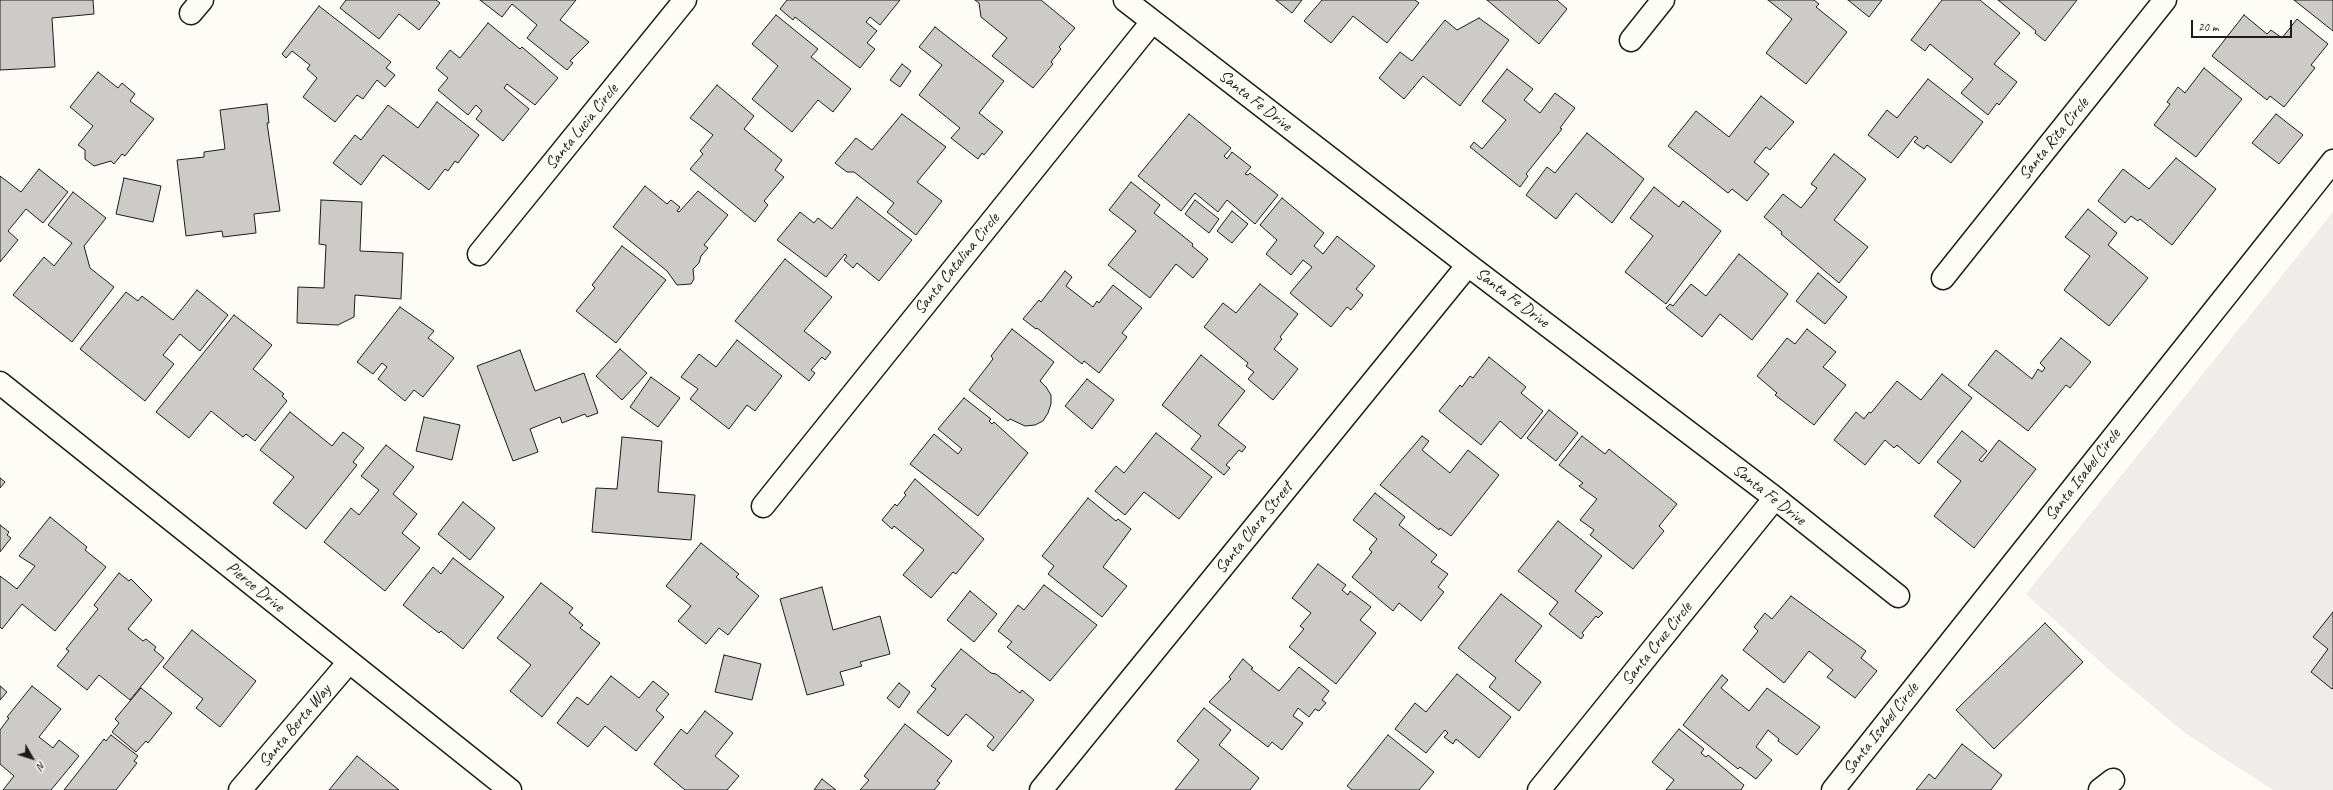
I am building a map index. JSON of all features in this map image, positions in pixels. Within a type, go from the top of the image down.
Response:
[{"type":"street","name":"Santa Lucia Circle","points":[[478,254],[685,0]]},
{"type":"street","name":"Santa Fe Drive","points":[[1125,0],[1468,265],[1775,498],[1898,596]]},
{"type":"street","points":[[1631,40],[1663,0]]},
{"type":"street","name":"Santa Rita Circle","points":[[1943,278],[2165,0]]},
{"type":"street","name":"Santa Catalina Circle","points":[[763,506],[1152,22]]},
{"type":"street","name":"Santa Isabel Circle","points":[[1833,790],[2333,160]]},
{"type":"street","name":"Santa Clara Street","points":[[1041,790],[1468,265]]},
{"type":"street","name":"Pierce Drive","points":[[0,383],[510,790]]},
{"type":"street","name":"Santa Cruz Circle","points":[[1539,790],[1775,498]]},
{"type":"street","name":"Santa Berta Way","points":[[240,790],[349,662]]},
{"type":"shaded area","points":[[2333,212],[2333,790],[2273,790],[2185,733],[2108,669],[2026,594]]},
{"type":"building","points":[[0,0],[93,0],[94,14],[52,18],[55,67],[0,70]]},
{"type":"building","points":[[346,0],[436,0],[440,3],[419,30],[399,14],[379,39],[340,8]]},
{"type":"building","points":[[480,0],[576,0],[560,20],[589,42],[570,61],[573,63],[567,70],[527,38],[537,25],[512,4],[502,17]]},
{"type":"building","points":[[787,0],[900,0],[880,25],[870,17],[866,22],[877,31],[867,43],[875,49],[860,68],[795,17],[793,20],[780,9]]},
{"type":"building","points":[[975,0],[1041,0],[1075,28],[1059,47],[1061,49],[1051,62],[1053,64],[1033,88],[992,56],[1007,38],[981,17],[979,3]]},
{"type":"building","points":[[1276,0],[1302,0],[1292,13]]},
{"type":"building","points":[[1322,0],[1415,0],[1419,3],[1387,43],[1353,16],[1331,43],[1304,21]]},
{"type":"building","points":[[1487,0],[1557,0],[1567,9],[1539,44]]},
{"type":"building","points":[[1768,0],[1814,0],[1819,4],[1816,7],[1847,32],[1806,84],[1766,53],[1792,19]]},
{"type":"building","points":[[1848,0],[1882,0],[1869,17]]},
{"type":"building","points":[[1942,0],[1980,0],[2020,33],[1994,64],[2017,82],[1999,105],[1997,103],[1988,115],[1961,93],[1973,79],[1930,44],[1925,51],[1911,40]]},
{"type":"building","points":[[1998,0],[2077,0],[2045,41],[2035,33],[2036,31]]},
{"type":"building","points":[[2294,0],[2333,0],[2333,31]]},
{"type":"building","points":[[319,6],[391,62],[386,68],[395,75],[385,87],[377,80],[363,99],[357,95],[335,122],[303,97],[317,78],[307,69],[310,65],[292,51],[286,58],[282,54]]},
{"type":"building","points":[[776,15],[818,49],[811,57],[851,89],[833,112],[818,100],[792,132],[752,99],[778,66],[752,44]]},
{"type":"building","points":[[2244,15],[2267,34],[2271,30],[2282,38],[2297,19],[2328,44],[2311,65],[2315,68],[2284,107],[2270,96],[2267,100],[2212,56]]},
{"type":"building","points":[[1479,18],[1509,40],[1460,106],[1423,76],[1404,99],[1379,78],[1400,52],[1412,61],[1445,20],[1457,30]]},
{"type":"building","points":[[488,23],[520,49],[522,47],[558,78],[535,105],[507,84],[504,88],[529,109],[503,141],[476,119],[482,111],[476,105],[468,115],[438,90],[448,78],[436,68],[450,50],[460,58]]},
{"type":"building","points":[[935,27],[1004,81],[979,113],[1003,132],[984,155],[982,153],[978,159],[951,138],[960,128],[919,95],[942,65],[919,47]]},
{"type":"building","points":[[902,64],[911,71],[900,87],[890,80]]},
{"type":"building","points":[[2204,68],[2242,99],[2196,157],[2154,125],[2170,104],[2167,102],[2178,87],[2185,93]]},
{"type":"building","points":[[1507,69],[1533,89],[1524,100],[1540,113],[1555,93],[1575,108],[1560,128],[1562,129],[1526,174],[1528,176],[1520,187],[1470,147],[1474,142],[1482,149],[1506,120],[1482,101]]},
{"type":"building","points":[[98,72],[118,88],[122,83],[135,94],[130,101],[154,119],[125,156],[122,154],[114,164],[111,161],[94,166],[85,159],[85,150],[78,145],[93,126],[70,107]]},
{"type":"building","points":[[1928,79],[1983,122],[1951,163],[1927,145],[1924,149],[1914,142],[1918,138],[1915,136],[1898,158],[1868,135],[1887,110],[1897,118]]},
{"type":"building","points":[[717,85],[754,116],[744,129],[782,160],[775,170],[784,177],[764,201],[768,205],[755,222],[690,169],[703,154],[700,151],[713,135],[690,118]]},
{"type":"building","points":[[1761,96],[1794,122],[1770,150],[1766,147],[1754,162],[1769,174],[1747,201],[1732,189],[1728,193],[1668,146],[1696,111],[1729,137]]},
{"type":"building","points":[[437,102],[479,135],[458,163],[455,161],[448,171],[445,169],[429,190],[383,155],[361,185],[333,163],[355,135],[361,140],[388,105],[418,128]]},
{"type":"building","points":[[267,104],[269,123],[267,123],[280,211],[254,214],[256,233],[223,237],[222,231],[186,236],[177,160],[204,157],[204,152],[225,149],[220,110]]},
{"type":"building","points":[[902,114],[946,147],[917,182],[942,201],[916,235],[887,212],[894,203],[854,172],[847,172],[835,163],[856,138],[872,150]]},
{"type":"building","points":[[1189,114],[1231,148],[1224,156],[1227,159],[1232,152],[1251,167],[1245,174],[1248,175],[1250,173],[1278,195],[1255,224],[1227,200],[1218,212],[1195,193],[1181,211],[1138,176]]},
{"type":"building","points":[[2276,114],[2303,135],[2279,164],[2252,143]]},
{"type":"building","points":[[1587,133],[1644,179],[1612,223],[1576,193],[1556,219],[1526,195],[1547,167],[1555,173]]},
{"type":"building","points":[[1834,154],[1866,179],[1834,220],[1868,247],[1839,283],[1781,234],[1782,232],[1764,217],[1783,194],[1801,208],[1817,188],[1811,184]]},
{"type":"building","points":[[2176,158],[2216,189],[2172,245],[2140,219],[2138,221],[2131,216],[2125,223],[2098,201],[2123,169],[2149,189]]},
{"type":"building","points":[[39,169],[68,192],[43,223],[26,209],[8,231],[18,240],[0,262],[0,176],[21,192]]},
{"type":"building","points":[[124,178],[161,186],[153,222],[116,214]]},
{"type":"building","points":[[1131,182],[1160,205],[1154,213],[1193,244],[1192,246],[1208,259],[1193,278],[1176,264],[1150,298],[1108,265],[1136,231],[1109,210]]},
{"type":"building","points":[[645,186],[667,204],[671,200],[680,207],[677,211],[679,212],[698,191],[728,215],[704,245],[708,248],[701,256],[699,263],[693,269],[694,279],[691,284],[677,285],[667,271],[613,227]]},
{"type":"building","points":[[1654,187],[1679,207],[1683,201],[1721,231],[1666,304],[1625,272],[1653,236],[1630,218]]},
{"type":"building","points":[[73,192],[106,218],[84,246],[90,268],[114,287],[72,342],[13,295],[44,257],[54,266],[72,243],[48,225]]},
{"type":"building","points":[[857,197],[912,240],[879,281],[857,263],[853,268],[844,260],[847,256],[845,254],[826,277],[777,240],[800,212],[814,223],[818,218],[832,229]]},
{"type":"building","points":[[1282,198],[1324,233],[1314,246],[1323,254],[1337,236],[1375,266],[1356,289],[1363,295],[1351,310],[1347,307],[1331,327],[1290,293],[1312,267],[1303,260],[1291,275],[1266,254],[1277,240],[1260,225]]},
{"type":"building","points":[[321,200],[362,202],[360,251],[403,253],[401,299],[355,295],[354,317],[338,325],[297,323],[298,287],[324,288],[326,245],[319,244]]},
{"type":"building","points":[[1195,200],[1219,219],[1209,233],[1185,214]]},
{"type":"building","points":[[2088,209],[2117,233],[2108,245],[2148,278],[2109,326],[2064,290],[2090,256],[2065,237]]},
{"type":"building","points":[[1232,211],[1248,224],[1232,243],[1217,231]]},
{"type":"building","points":[[622,246],[666,280],[616,343],[576,311],[595,288],[592,285]]},
{"type":"building","points":[[1739,254],[1788,294],[1752,340],[1720,314],[1702,337],[1666,308],[1670,304],[1673,306],[1691,284],[1706,296]]},
{"type":"building","points":[[785,259],[832,297],[804,331],[831,352],[825,360],[822,357],[811,370],[815,373],[809,381],[735,321]]},
{"type":"building","points":[[1065,271],[1072,277],[1066,286],[1093,307],[1097,301],[1099,303],[1113,285],[1142,308],[1122,333],[1127,337],[1099,373],[1084,361],[1082,364],[1037,328],[1036,329],[1023,319],[1039,300],[1041,302]]},
{"type":"building","points":[[1818,273],[1847,297],[1825,324],[1796,301]]},
{"type":"building","points":[[1260,284],[1298,314],[1280,337],[1282,339],[1274,349],[1298,369],[1273,400],[1248,379],[1254,372],[1246,366],[1248,363],[1204,327],[1223,303],[1236,313]]},
{"type":"building","points":[[197,290],[228,315],[200,351],[180,334],[163,355],[174,364],[145,401],[80,349],[126,292],[138,301],[142,296],[173,320]]},
{"type":"building","points":[[400,307],[434,331],[428,338],[454,358],[423,397],[414,390],[405,401],[378,379],[387,367],[382,363],[373,374],[357,362]]},
{"type":"building","points":[[234,315],[272,345],[253,369],[284,394],[282,396],[287,401],[255,441],[246,434],[243,437],[211,411],[189,438],[156,412]]},
{"type":"building","points":[[1012,329],[1054,362],[1040,381],[1051,395],[1051,404],[1043,421],[1035,425],[1025,426],[1010,419],[1008,421],[969,390],[993,359],[991,356]]},
{"type":"building","points":[[1807,329],[1836,352],[1823,367],[1846,385],[1814,425],[1775,395],[1777,393],[1757,376],[1787,338],[1795,344]]},
{"type":"building","points":[[2061,338],[2091,362],[2070,388],[2066,385],[2028,431],[1968,385],[1996,350],[2032,379],[2038,369],[2042,372],[2045,368],[2040,363]]},
{"type":"building","points":[[737,340],[782,376],[755,411],[747,405],[729,429],[690,399],[698,389],[681,377],[699,354],[716,367]]},
{"type":"building","points":[[620,349],[647,373],[622,400],[596,376]]},
{"type":"building","points":[[520,350],[535,391],[584,373],[598,413],[587,417],[585,414],[562,423],[560,417],[530,429],[538,452],[513,461],[477,366]]},
{"type":"building","points":[[1201,355],[1245,391],[1218,425],[1246,447],[1242,452],[1239,450],[1226,465],[1230,468],[1224,475],[1191,449],[1201,436],[1162,405]]},
{"type":"building","points":[[1489,357],[1526,387],[1521,393],[1543,411],[1521,439],[1500,421],[1481,445],[1439,411],[1460,385],[1462,387],[1470,376],[1473,378]]},
{"type":"building","points":[[1942,374],[1972,398],[1919,464],[1897,445],[1894,448],[1885,440],[1865,465],[1834,440],[1856,412],[1864,419],[1869,412],[1871,413],[1897,381],[1921,400]]},
{"type":"building","points":[[651,377],[680,398],[658,427],[630,407]]},
{"type":"building","points":[[1087,379],[1114,400],[1092,429],[1065,406]]},
{"type":"building","points":[[964,398],[991,419],[989,421],[992,424],[994,422],[1028,453],[978,516],[910,464],[934,434],[958,454],[962,449],[938,429]]},
{"type":"building","points":[[1549,410],[1578,433],[1556,461],[1527,438]]},
{"type":"building","points":[[290,412],[332,446],[343,432],[364,448],[353,462],[357,465],[306,529],[273,503],[294,477],[260,450]]},
{"type":"building","points":[[424,417],[460,425],[452,460],[416,451]]},
{"type":"building","points":[[1962,431],[1987,451],[1979,460],[1982,462],[1999,440],[2036,469],[1974,548],[1934,516],[1961,481],[1937,462]]},
{"type":"building","points":[[1156,433],[1212,477],[1179,519],[1144,492],[1125,515],[1095,491],[1116,466],[1124,473]]},
{"type":"building","points":[[1422,436],[1429,441],[1422,450],[1450,473],[1468,450],[1499,475],[1451,536],[1440,528],[1439,530],[1380,485]]},
{"type":"building","points":[[1582,436],[1605,454],[1609,449],[1677,504],[1659,526],[1664,531],[1633,569],[1590,535],[1594,530],[1580,520],[1597,499],[1579,486],[1583,483],[1559,465]]},
{"type":"building","points":[[622,437],[662,441],[658,492],[695,495],[691,540],[592,532],[596,488],[617,489]]},
{"type":"building","points":[[386,445],[414,467],[393,494],[417,514],[402,533],[420,548],[385,591],[324,542],[351,508],[359,515],[379,490],[361,476]]},
{"type":"building","points":[[0,478],[5,482],[0,488]]},
{"type":"building","points":[[915,479],[984,539],[956,574],[953,572],[931,598],[903,575],[924,550],[894,526],[892,529],[882,520],[895,504],[897,506],[906,495],[904,493]]},
{"type":"building","points":[[1375,493],[1405,517],[1399,525],[1437,555],[1431,562],[1448,574],[1438,587],[1444,592],[1421,621],[1399,603],[1393,611],[1352,577],[1372,552],[1369,549],[1377,539],[1353,520]]},
{"type":"building","points":[[1088,498],[1116,521],[1118,519],[1131,529],[1103,567],[1127,586],[1102,617],[1048,574],[1054,566],[1042,556]]},
{"type":"building","points":[[463,502],[495,528],[470,560],[438,534]]},
{"type":"building","points":[[50,517],[87,547],[85,550],[106,567],[55,631],[22,604],[2,629],[0,627],[0,576],[17,589],[35,566],[19,556]]},
{"type":"building","points":[[1558,521],[1602,556],[1575,591],[1603,613],[1598,618],[1596,616],[1582,633],[1584,635],[1581,639],[1549,614],[1558,602],[1518,571]]},
{"type":"building","points":[[0,525],[9,532],[7,535],[11,538],[0,552]]},
{"type":"building","points":[[701,543],[739,574],[736,577],[759,596],[728,635],[719,628],[706,644],[678,621],[691,606],[666,586]]},
{"type":"building","points":[[453,558],[504,597],[463,649],[441,631],[439,633],[403,605],[433,567],[441,574]]},
{"type":"building","points":[[1318,564],[1346,585],[1342,590],[1348,595],[1350,591],[1371,607],[1360,620],[1376,633],[1336,684],[1289,647],[1304,629],[1300,626],[1311,613],[1292,598]]},
{"type":"building","points":[[119,573],[129,581],[131,579],[152,600],[128,629],[143,641],[146,639],[156,647],[154,650],[164,658],[130,700],[99,675],[87,690],[57,666],[69,651],[66,649],[98,609],[94,605]]},
{"type":"building","points":[[541,583],[573,608],[569,613],[583,625],[580,628],[600,643],[542,717],[510,691],[531,665],[497,638]]},
{"type":"building","points":[[1044,585],[1097,625],[1050,681],[1007,647],[1012,642],[998,631],[1018,605],[1024,610]]},
{"type":"building","points":[[822,587],[833,630],[880,616],[890,654],[860,662],[862,666],[840,672],[844,685],[807,695],[780,599]]},
{"type":"building","points":[[970,591],[997,614],[974,642],[947,620]]},
{"type":"building","points":[[1501,594],[1542,626],[1515,661],[1541,682],[1519,711],[1489,687],[1496,678],[1458,648]]},
{"type":"building","points":[[1791,596],[1866,651],[1861,658],[1877,671],[1855,698],[1827,677],[1833,670],[1809,651],[1784,683],[1743,650],[1758,631],[1754,627],[1765,613],[1772,619]]},
{"type":"building","points":[[2333,612],[2332,689],[2311,672],[2328,649],[2313,637]]},
{"type":"building","points":[[2045,623],[2083,662],[1994,749],[1956,710]]},
{"type":"building","points":[[192,630],[256,681],[220,727],[196,708],[203,699],[163,667]]},
{"type":"building","points":[[961,649],[991,673],[996,674],[1020,693],[1022,690],[1034,700],[993,751],[987,746],[994,737],[966,714],[948,736],[917,712],[936,689],[931,686]]},
{"type":"building","points":[[724,655],[761,664],[752,700],[715,692]]},
{"type":"building","points":[[1243,659],[1253,668],[1251,669],[1279,691],[1299,667],[1329,691],[1322,700],[1326,703],[1319,711],[1315,709],[1309,717],[1298,708],[1293,716],[1303,723],[1282,750],[1272,742],[1268,747],[1209,702],[1231,679],[1229,677]]},
{"type":"building","points":[[1457,674],[1511,717],[1479,758],[1456,739],[1453,744],[1444,737],[1448,733],[1445,730],[1426,753],[1395,729],[1415,703],[1426,712]]},
{"type":"building","points":[[1722,675],[1728,680],[1721,688],[1749,711],[1767,688],[1820,727],[1797,755],[1778,741],[1779,739],[1768,730],[1756,747],[1772,760],[1756,779],[1740,767],[1738,769],[1683,725]]},
{"type":"building","points":[[611,676],[639,698],[653,681],[669,694],[656,710],[664,717],[636,751],[605,726],[588,747],[557,723],[577,697],[588,705]]},
{"type":"building","points":[[899,683],[910,692],[899,708],[887,698]]},
{"type":"building","points":[[0,686],[7,692],[0,700]]},
{"type":"building","points":[[32,686],[61,709],[39,737],[53,748],[59,740],[79,756],[51,790],[3,790],[14,776],[0,764],[0,730],[9,718],[7,717]]},
{"type":"building","points":[[141,688],[172,713],[148,743],[146,741],[136,752],[112,732],[119,723],[115,719]]},
{"type":"building","points":[[1204,708],[1231,730],[1219,745],[1259,778],[1250,790],[1175,790],[1199,760],[1177,741]]},
{"type":"building","points":[[705,711],[733,733],[715,756],[739,776],[727,790],[685,790],[654,764],[681,729],[687,734]]},
{"type":"building","points":[[905,724],[952,761],[937,781],[940,783],[934,790],[860,790],[869,780],[864,776]]},
{"type":"building","points":[[1679,729],[1704,749],[1701,753],[1706,757],[1708,755],[1744,785],[1741,790],[1666,790],[1674,780],[1652,762]]},
{"type":"building","points":[[111,735],[138,756],[134,761],[137,763],[116,790],[64,790],[104,739],[106,741]]},
{"type":"building","points":[[1388,735],[1434,772],[1419,790],[1352,790],[1347,786]]},
{"type":"building","points":[[1962,744],[2002,775],[1991,790],[1916,790],[1929,774],[1935,779]]},
{"type":"building","points":[[357,756],[399,790],[329,790]]},
{"type":"building","points":[[822,779],[836,790],[814,790]]}]
